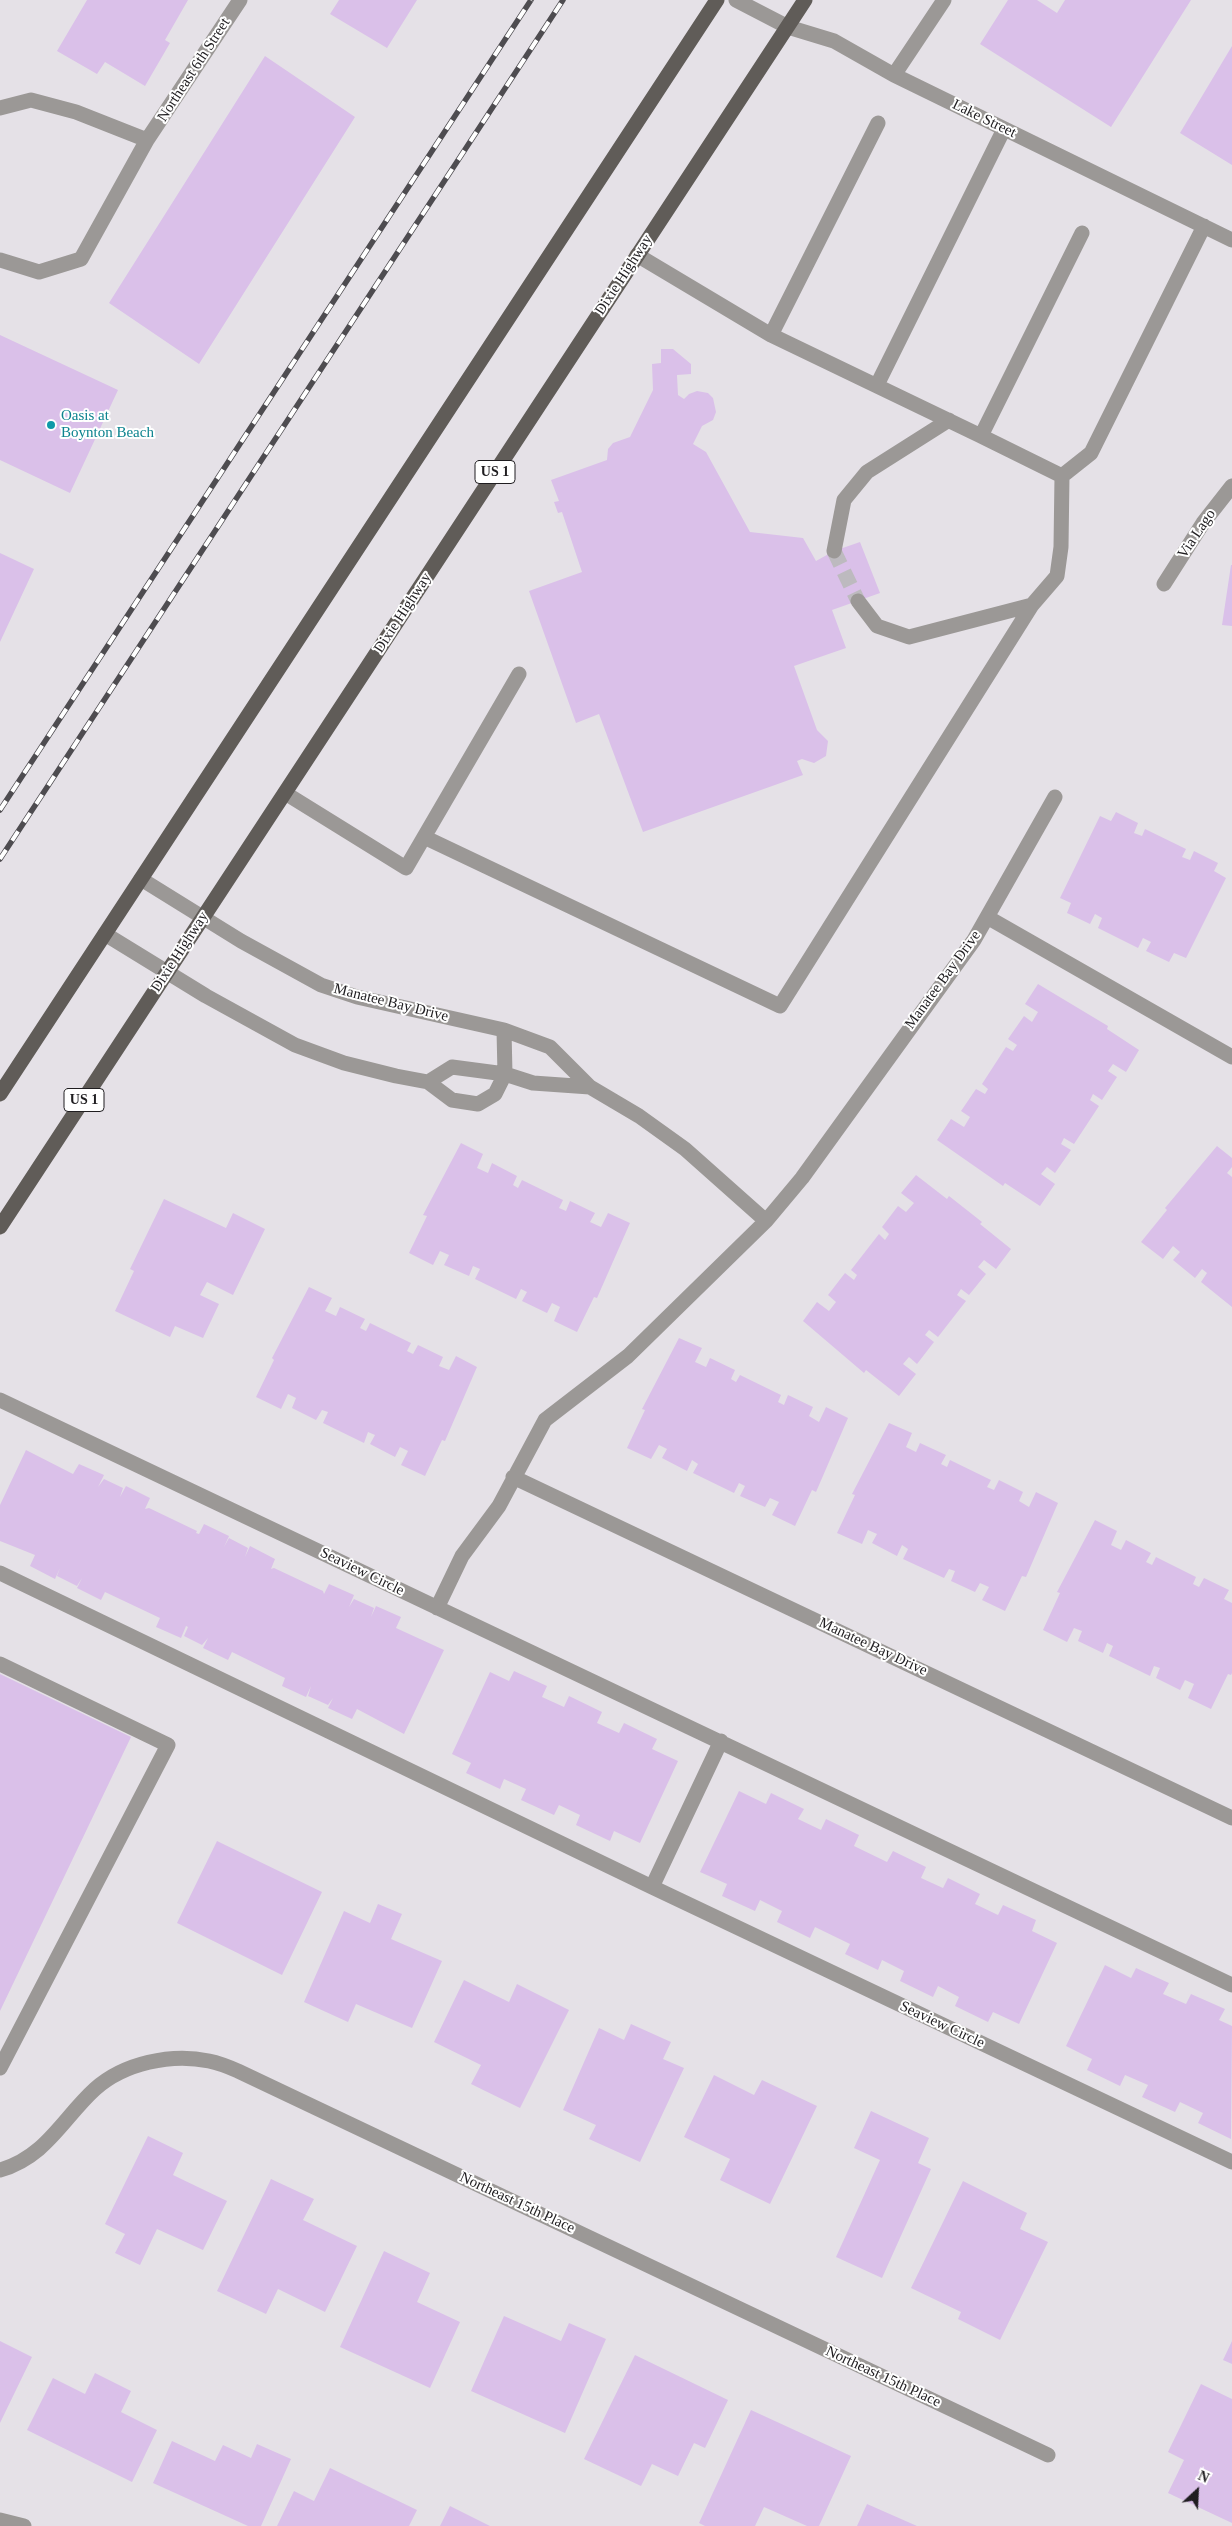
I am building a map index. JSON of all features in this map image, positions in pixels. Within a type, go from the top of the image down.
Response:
[{"type":"main road","points":[[0,1094],[717,0]]},
{"type":"main road","name":"Dixie Highway","points":[[0,1227],[806,0]]},
{"type":"street","name":"Northeast 6th Street","points":[[0,260],[40,272],[80,259],[147,140],[240,0]]},
{"type":"street","name":"Lake Street","points":[[736,0],[788,26],[834,41],[894,75],[1232,240]]},
{"type":"street","points":[[894,75],[944,0]]},
{"type":"street","points":[[0,108],[31,100],[76,112],[147,140]]},
{"type":"street","points":[[771,335],[878,123]]},
{"type":"street","points":[[878,385],[1004,129]]},
{"type":"street","points":[[1062,476],[1091,453],[1204,226]]},
{"type":"street","points":[[981,436],[1082,233]]},
{"type":"street","points":[[637,255],[771,335],[878,385],[1062,476]]},
{"type":"street","points":[[834,551],[844,500],[867,472],[950,420]]},
{"type":"street","points":[[424,837],[780,1006],[1032,605],[1057,576],[1061,547],[1062,476]]},
{"type":"street","name":"Via Lago","points":[[1164,584],[1203,523],[1232,486]]},
{"type":"street","points":[[858,601],[877,626],[909,637],[1032,605]]},
{"type":"street","points":[[285,793],[406,868],[519,674]]},
{"type":"street","points":[[987,917],[1055,796]]},
{"type":"street","name":"Manatee Bay Drive","points":[[141,879],[288,969],[321,985],[357,997],[504,1030],[550,1047],[590,1087],[639,1116],[685,1149],[766,1221]]},
{"type":"street","name":"Manatee Bay Drive","points":[[438,1608],[462,1556],[499,1506],[545,1420],[628,1356],[766,1221],[802,1178],[974,940],[987,917],[1232,1057]]},
{"type":"street","points":[[105,934],[167,972],[295,1045],[344,1063],[428,1082],[452,1100],[478,1104],[495,1094],[505,1074],[504,1030]]},
{"type":"street","name":"Manatee Bay Drive","points":[[428,1082],[452,1067],[505,1074],[533,1083],[590,1087]]},
{"type":"street","name":"Seaview Circle","points":[[1,1402],[721,1741],[1232,1985]]},
{"type":"street","name":"Manatee Bay Drive","points":[[513,1477],[1232,1818]]},
{"type":"street","name":"Seaview Circle","points":[[0,1573],[652,1887],[1232,2162]]},
{"type":"street","points":[[0,1664],[168,1745],[0,2068]]},
{"type":"street","points":[[652,1887],[721,1741]]},
{"type":"street","name":"Northeast 15th Place","points":[[0,2170],[33,2154],[57,2134],[95,2089],[120,2072],[149,2062],[179,2058],[210,2061],[238,2071],[1048,2455]]},
{"type":"street","points":[[0,2520],[24,2526]]},
{"type":"building","points":[[87,0],[188,0],[165,40],[170,43],[145,86],[105,62],[97,74],[57,51]]},
{"type":"building","points":[[339,0],[417,0],[387,48],[330,14]]},
{"type":"building","points":[[1008,0],[1037,0],[1057,13],[1065,0],[1191,0],[1111,127],[980,44]]},
{"type":"building","points":[[1232,46],[1232,165],[1180,133]]},
{"type":"building","points":[[265,56],[355,117],[199,364],[109,303]]},
{"type":"building","name":"Oasis at Boynton Beach","points":[[0,335],[118,390],[70,493],[0,460]]},
{"type":"building","points":[[661,349],[673,349],[691,364],[691,374],[677,375],[678,395],[684,399],[689,394],[697,391],[708,393],[713,398],[716,412],[713,420],[702,426],[693,444],[706,452],[750,532],[803,538],[816,561],[834,551],[860,542],[880,593],[832,610],[846,648],[794,666],[817,730],[828,741],[826,756],[814,763],[802,759],[797,761],[803,775],[643,832],[599,714],[576,723],[529,591],[582,572],[562,512],[558,513],[554,502],[559,501],[551,480],[607,460],[608,449],[613,443],[630,437],[653,390],[652,364],[661,363]]},
{"type":"building","points":[[0,553],[34,569],[0,642]]},
{"type":"building","points":[[1232,565],[1232,626],[1222,625]]},
{"type":"building","points":[[1116,812],[1138,823],[1134,833],[1142,836],[1145,829],[1186,849],[1182,857],[1190,860],[1194,851],[1218,863],[1214,871],[1226,878],[1186,958],[1174,953],[1169,962],[1146,951],[1151,942],[1143,938],[1138,948],[1098,928],[1102,918],[1095,914],[1090,924],[1067,913],[1071,903],[1060,898],[1100,816],[1111,821]]},
{"type":"building","points":[[1038,984],[1108,1026],[1107,1029],[1139,1050],[1126,1072],[1113,1064],[1108,1071],[1117,1077],[1102,1100],[1093,1094],[1090,1100],[1099,1106],[1074,1144],[1064,1138],[1061,1144],[1071,1150],[1055,1173],[1047,1167],[1041,1174],[1055,1184],[1040,1206],[1005,1183],[1003,1186],[937,1140],[951,1119],[964,1127],[970,1117],[961,1111],[976,1089],[985,1094],[988,1089],[982,1084],[1006,1047],[1013,1051],[1017,1045],[1008,1039],[1024,1016],[1032,1022],[1038,1012],[1025,1004]]},
{"type":"building","points":[[461,1143],[483,1154],[477,1168],[488,1173],[492,1163],[517,1176],[513,1185],[518,1188],[522,1180],[563,1200],[559,1208],[566,1211],[570,1201],[595,1213],[590,1222],[601,1227],[608,1213],[630,1223],[597,1298],[594,1297],[577,1332],[554,1321],[560,1307],[552,1303],[547,1313],[522,1301],[527,1292],[521,1289],[516,1299],[475,1279],[480,1269],[473,1266],[469,1276],[444,1265],[449,1255],[440,1251],[433,1265],[409,1253],[427,1216],[423,1215]]},
{"type":"building","points":[[1217,1146],[1232,1158],[1232,1167],[1227,1173],[1232,1177],[1232,1307],[1201,1282],[1207,1273],[1202,1269],[1195,1278],[1173,1260],[1180,1252],[1173,1246],[1163,1259],[1141,1242],[1167,1210],[1165,1208]]},
{"type":"building","points":[[916,1175],[947,1199],[949,1196],[982,1222],[980,1224],[1011,1249],[996,1269],[984,1260],[978,1267],[986,1274],[969,1295],[961,1289],[957,1295],[966,1301],[938,1337],[929,1330],[925,1335],[934,1342],[917,1364],[909,1357],[903,1364],[916,1374],[899,1396],[866,1370],[864,1373],[803,1321],[817,1302],[829,1311],[836,1302],[828,1295],[845,1273],[854,1280],[857,1275],[851,1270],[879,1234],[885,1240],[889,1234],[882,1227],[898,1206],[906,1212],[914,1203],[901,1193]]},
{"type":"building","points":[[164,1199],[226,1228],[233,1213],[265,1229],[233,1295],[207,1282],[200,1295],[219,1304],[203,1338],[175,1326],[170,1337],[115,1311],[134,1271],[130,1269]]},
{"type":"building","points":[[309,1287],[332,1298],[325,1311],[336,1316],[340,1307],[365,1319],[360,1328],[366,1331],[370,1323],[411,1343],[407,1351],[413,1354],[418,1345],[443,1357],[439,1366],[449,1370],[456,1356],[477,1367],[445,1441],[442,1440],[425,1476],[401,1465],[408,1451],[400,1447],[395,1457],[370,1444],[375,1435],[368,1432],[364,1443],[323,1423],[328,1412],[322,1410],[316,1420],[292,1408],[296,1398],[288,1394],[281,1409],[256,1397],[274,1360],[272,1358]]},
{"type":"building","points":[[679,1338],[702,1348],[695,1362],[706,1367],[710,1358],[735,1370],[731,1379],[736,1382],[740,1375],[781,1395],[778,1402],[784,1405],[788,1395],[813,1407],[809,1416],[819,1422],[826,1407],[848,1418],[816,1492],[812,1490],[795,1526],[772,1515],[779,1502],[770,1498],[765,1507],[740,1496],[745,1486],[739,1483],[734,1493],[693,1473],[698,1464],[692,1460],[687,1471],[662,1458],[667,1449],[659,1445],[651,1459],[627,1448],[645,1410],[642,1409]]},
{"type":"building","points":[[889,1423],[912,1433],[906,1447],[916,1452],[920,1443],[946,1455],[941,1464],[947,1467],[950,1460],[991,1480],[987,1487],[994,1490],[999,1480],[1023,1492],[1019,1501],[1029,1507],[1036,1492],[1058,1503],[1026,1577],[1022,1576],[1005,1611],[982,1600],[989,1587],[980,1583],[975,1592],[951,1581],[955,1571],[949,1569],[944,1578],[903,1559],[908,1549],[902,1545],[897,1556],[872,1543],[877,1534],[868,1530],[862,1544],[837,1533],[855,1495],[852,1494]]},
{"type":"building","points":[[26,1450],[73,1474],[79,1464],[104,1475],[98,1487],[104,1479],[123,1488],[120,1497],[126,1486],[150,1498],[145,1509],[149,1508],[197,1531],[196,1533],[199,1534],[204,1524],[229,1536],[224,1547],[229,1538],[248,1548],[245,1557],[250,1546],[275,1559],[271,1569],[274,1568],[323,1591],[324,1594],[329,1584],[354,1595],[349,1607],[354,1599],[374,1608],[371,1617],[376,1606],[401,1617],[396,1628],[444,1650],[404,1734],[357,1709],[352,1719],[328,1708],[333,1698],[328,1705],[308,1696],[311,1686],[306,1697],[282,1686],[285,1678],[232,1652],[228,1660],[203,1648],[208,1638],[202,1645],[184,1636],[188,1627],[186,1626],[181,1638],[156,1627],[160,1618],[105,1592],[101,1600],[77,1588],[82,1578],[77,1586],[57,1576],[60,1568],[55,1579],[30,1566],[35,1555],[0,1541],[0,1505]]},
{"type":"building","points":[[1095,1520],[1117,1531],[1111,1545],[1121,1550],[1126,1540],[1151,1553],[1146,1562],[1152,1565],[1156,1557],[1196,1577],[1193,1584],[1199,1587],[1204,1578],[1229,1590],[1224,1599],[1232,1603],[1232,1673],[1231,1675],[1228,1674],[1211,1709],[1188,1698],[1194,1684],[1185,1680],[1180,1690],[1156,1678],[1160,1668],[1154,1666],[1150,1676],[1109,1656],[1113,1646],[1107,1643],[1103,1653],[1078,1641],[1082,1631],[1074,1628],[1067,1642],[1043,1630],[1060,1593],[1057,1592]]},
{"type":"building","points":[[514,1671],[547,1686],[542,1697],[564,1707],[569,1696],[602,1712],[597,1723],[619,1733],[624,1723],[657,1739],[652,1749],[678,1761],[640,1843],[614,1831],[610,1841],[576,1825],[580,1815],[559,1805],[554,1815],[521,1800],[526,1789],[504,1779],[500,1789],[466,1773],[471,1763],[452,1754],[490,1672],[509,1681]]},
{"type":"building","points":[[0,1674],[131,1737],[0,2011]]},
{"type":"building","points":[[739,1791],[766,1804],[771,1793],[804,1809],[798,1819],[821,1830],[826,1819],[859,1835],[854,1846],[887,1862],[893,1851],[926,1867],[921,1878],[943,1888],[948,1878],[980,1894],[975,1904],[998,1915],[1003,1905],[1036,1920],[1032,1931],[1057,1943],[1019,2024],[993,2012],[988,2022],[955,2006],[959,1997],[938,1986],[933,1997],[900,1981],[904,1971],[882,1960],[878,1970],[845,1954],[850,1944],[815,1927],[810,1938],[777,1922],[782,1911],[760,1900],[755,1911],[722,1896],[727,1884],[700,1872]]},
{"type":"building","points":[[217,1841],[322,1892],[282,1975],[177,1923]]},
{"type":"building","points":[[378,1904],[402,1914],[391,1939],[442,1961],[412,2028],[356,2004],[348,2022],[304,2002],[344,1911],[370,1923]]},
{"type":"building","points":[[1105,1965],[1131,1978],[1136,1968],[1169,1983],[1163,1994],[1186,2004],[1191,1994],[1225,2009],[1219,2020],[1232,2026],[1231,2139],[1198,2123],[1203,2113],[1180,2102],[1175,2112],[1142,2097],[1148,2085],[1125,2075],[1120,2086],[1087,2070],[1092,2059],[1066,2046]]},
{"type":"building","points":[[464,1980],[509,2002],[517,1984],[569,2010],[520,2108],[471,2084],[481,2065],[434,2042]]},
{"type":"building","points":[[631,2024],[671,2042],[663,2059],[684,2068],[640,2162],[589,2139],[596,2125],[563,2110],[599,2028],[624,2040]]},
{"type":"building","points":[[714,2075],[754,2095],[762,2080],[817,2106],[770,2204],[720,2180],[730,2159],[684,2137]]},
{"type":"building","points":[[871,2111],[929,2138],[918,2163],[931,2169],[882,2278],[836,2257],[880,2160],[854,2148]]},
{"type":"building","points":[[148,2136],[183,2153],[173,2175],[227,2201],[203,2250],[157,2229],[140,2265],[115,2253],[125,2234],[105,2224]]},
{"type":"building","points":[[271,2179],[314,2199],[303,2220],[357,2246],[325,2312],[278,2289],[266,2314],[217,2291]]},
{"type":"building","points":[[963,2181],[1027,2213],[1020,2229],[1048,2242],[1000,2340],[958,2319],[961,2312],[911,2288]]},
{"type":"building","points":[[384,2251],[430,2273],[417,2302],[460,2322],[430,2388],[340,2347]]},
{"type":"building","points":[[504,2316],[561,2341],[569,2323],[606,2339],[565,2433],[471,2391]]},
{"type":"building","points":[[0,2341],[32,2357],[0,2423]]},
{"type":"building","points":[[1232,2341],[1232,2364],[1223,2360]]},
{"type":"building","points":[[635,2355],[728,2400],[705,2448],[694,2443],[678,2476],[652,2464],[641,2486],[584,2459]]},
{"type":"building","points":[[95,2373],[131,2391],[121,2412],[157,2430],[132,2482],[27,2430],[53,2378],[85,2394]]},
{"type":"building","points":[[1201,2384],[1232,2399],[1232,2523],[1168,2493],[1184,2460],[1168,2452]]},
{"type":"building","points":[[751,2410],[851,2456],[819,2526],[807,2526],[764,2507],[755,2526],[705,2526],[699,2523]]},
{"type":"building","points":[[172,2441],[215,2461],[223,2445],[251,2458],[257,2444],[291,2459],[261,2526],[248,2526],[153,2483]]},
{"type":"building","points":[[330,2468],[417,2510],[409,2526],[277,2526],[294,2491],[314,2501]]},
{"type":"building","points":[[867,2504],[917,2526],[857,2526]]},
{"type":"building","points":[[450,2506],[490,2526],[440,2526]]},
{"type":"tunnel","points":[[834,551],[858,601]]},
{"type":"railway","points":[[0,810],[531,0]]},
{"type":"railway","points":[[0,859],[563,0]]},
{"type":"place","name":"Oasis at Boynton Beach","points":[[51,425]]}]
